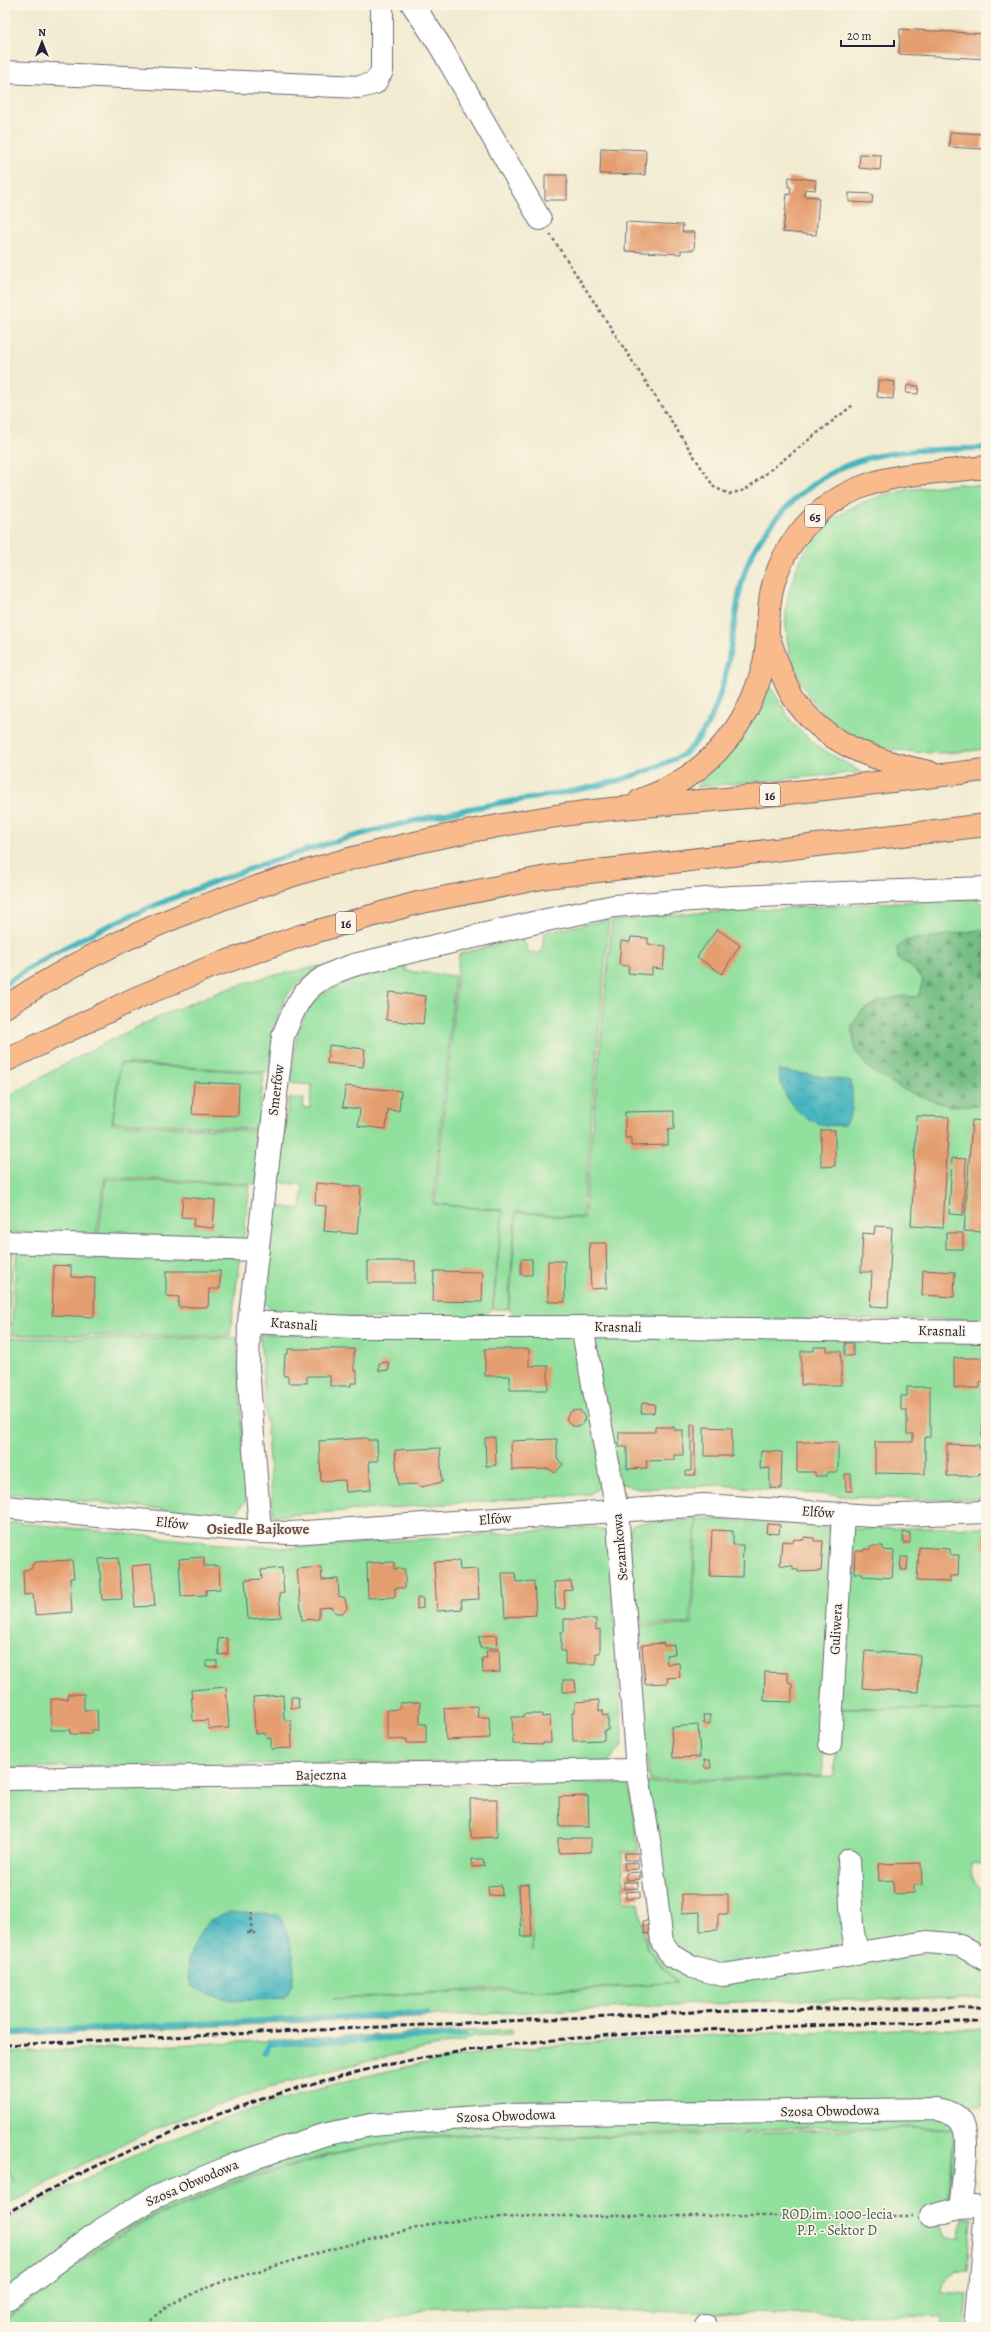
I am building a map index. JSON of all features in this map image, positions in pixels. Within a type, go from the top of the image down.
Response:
[{"type":"main road","points":[[937,473],[986,467]]},
{"type":"main road","name":"65","points":[[944,775],[862,754],[834,739],[808,716],[793,697],[784,679],[768,635],[771,594],[777,572],[796,537],[812,519],[840,497],[866,485],[889,479],[937,473],[986,478]]},
{"type":"main road","points":[[596,811],[641,799],[670,788],[715,755],[726,743],[752,695],[764,663],[768,635]]},
{"type":"main road","name":"16","points":[[5,1007],[39,984],[114,945],[187,913],[294,874],[426,840],[538,818],[855,786],[986,770]]},
{"type":"main road","name":"16","points":[[5,1061],[136,998],[208,968],[300,936],[417,903],[547,877],[986,825]]},
{"type":"street","points":[[5,72],[360,87],[375,83],[382,71],[382,5]]},
{"type":"street","points":[[413,5],[439,44],[540,219]]},
{"type":"street","name":"Smerfów","points":[[260,1532],[248,1366],[249,1322],[283,1036],[296,1005],[312,984],[330,972],[354,965],[537,922],[614,906],[732,897],[986,888]]},
{"type":"street","points":[[5,1242],[258,1250]]},
{"type":"street","name":"Krasnali","points":[[249,1322],[353,1326],[582,1326],[986,1332]]},
{"type":"street","name":"Sezamkowa","points":[[582,1326],[617,1510],[637,1770],[650,1846],[662,1942],[672,1956],[693,1968],[723,1975],[928,1942],[960,1945],[986,1960]]},
{"type":"street","name":"Elfów","points":[[5,1507],[260,1532],[290,1533],[704,1505],[843,1514],[904,1516],[986,1512]]},
{"type":"street","name":"Guliwera","points":[[830,1744],[843,1514]]},
{"type":"street","name":"Bajeczna","points":[[5,1779],[637,1770]]},
{"type":"street","points":[[849,1860],[852,1926],[857,1954]]},
{"type":"street","name":"Szosa Obwodowa","points":[[5,2301],[99,2231],[153,2198],[239,2163],[323,2135],[371,2125],[418,2120],[502,2115],[950,2112],[961,2121],[966,2133],[960,2208]]},
{"type":"street","points":[[931,2216],[960,2208],[986,2207]]},
{"type":"street","points":[[976,2327],[986,2210]]},
{"type":"path","points":[[540,219],[714,487],[729,494],[745,490],[853,405]]},
{"type":"path","points":[[251,1933],[252,1912]]},
{"type":"path","points":[[247,1933],[257,1933]]},
{"type":"path","points":[[140,2327],[171,2304],[212,2285],[332,2249],[441,2222],[531,2216],[931,2216]]},
{"type":"green space","points":[[960,484],[986,487],[986,749],[935,753],[902,750],[869,743],[846,733],[829,720],[811,698],[797,674],[789,649],[786,623],[788,597],[795,572],[807,549],[824,528],[846,511],[859,504],[873,498],[902,491]]},
{"type":"green space","points":[[769,684],[793,724],[820,748],[861,772],[696,787],[728,755],[749,725]]},
{"type":"green space","points":[[977,898],[986,907],[986,1319],[518,1320],[509,1309],[517,1212],[584,1219],[612,921],[681,914]]},
{"type":"green space","points":[[609,920],[582,1218],[516,1211],[508,1309],[493,1309],[503,1210],[435,1204],[459,954],[520,939],[525,943],[529,952],[541,953],[545,932]]},
{"type":"green space","points":[[986,929],[986,1105],[948,1106],[904,1090],[869,1069],[855,1050],[852,1026],[861,1012],[879,1001],[904,996],[918,997],[923,980],[910,966],[898,959],[897,948],[905,941]]},
{"type":"green space","points":[[321,966],[294,988],[286,997],[282,1005],[278,1014],[274,1033],[270,1072],[120,1063],[112,1124],[262,1131],[256,1184],[105,1177],[96,1236],[5,1232],[5,1098],[95,1048],[188,1004],[277,974]]},
{"type":"green space","points":[[406,966],[406,971],[455,976],[433,1204],[503,1211],[492,1309],[481,1321],[271,1316],[271,1310],[263,1301],[275,1206],[301,1209],[303,1185],[278,1182],[289,1098],[304,1099],[303,1108],[310,1108],[312,1085],[291,1083],[296,1040],[302,1021],[311,1006],[323,994],[338,986],[353,979]]},
{"type":"green space","points":[[120,1064],[264,1073],[258,1129],[113,1122]]},
{"type":"green space","points":[[106,1179],[250,1185],[243,1242],[98,1237]]},
{"type":"green space","points":[[5,1250],[13,1250],[8,1338],[237,1338],[246,1501],[235,1514],[229,1516],[5,1493]]},
{"type":"green space","points":[[17,1250],[240,1257],[230,1336],[11,1335]]},
{"type":"green space","points":[[260,1334],[576,1336],[604,1484],[590,1494],[273,1516]]},
{"type":"green space","points":[[592,1337],[986,1337],[986,1498],[939,1500],[853,1497],[721,1485],[638,1489],[620,1483]]},
{"type":"green space","points":[[697,1518],[834,1528],[822,1775],[649,1781],[634,1626],[692,1625]]},
{"type":"green space","points":[[696,1519],[690,1624],[633,1623],[629,1531],[633,1525],[639,1523]]},
{"type":"green space","points":[[13,1522],[222,1544],[290,1548],[596,1527],[608,1533],[623,1745],[608,1762],[240,1764],[5,1768],[5,1529]]},
{"type":"green space","points":[[986,1527],[986,1864],[971,1862],[974,1880],[986,1893],[986,1998],[761,2001],[5,2036],[5,1784],[325,1780],[326,1787],[628,1783],[639,1852],[622,1852],[624,1902],[639,1902],[646,1948],[676,1982],[587,1989],[533,1990],[588,1990],[677,1982],[647,1948],[646,1935],[667,1932],[646,1783],[834,1776],[838,1708],[984,1711],[838,1707],[849,1529]],"holes":[[[518,1884],[529,1884],[532,1937],[522,1938]],[[499,1988],[533,1990],[499,1990],[333,1999]]]},
{"type":"green space","points":[[512,2029],[512,2034],[472,2036],[464,2041],[363,2062],[230,2100],[148,2132],[76,2168],[5,2207],[5,2164],[16,2184],[5,2163],[5,2053]]},
{"type":"green space","points":[[901,2029],[986,2029],[982,2106],[931,2103],[463,2109],[263,2147],[5,2291],[5,2221],[114,2165],[171,2140],[288,2098],[347,2081],[407,2067],[468,2056],[522,2049],[684,2036]]},
{"type":"green space","points":[[938,2116],[957,2126],[952,2201],[948,2203],[954,2130],[909,2127],[882,2129],[834,2127],[564,2137],[457,2134],[409,2138],[324,2156],[235,2181],[145,2220],[113,2237],[5,2319],[5,2307],[158,2203],[319,2144],[419,2127]]},
{"type":"green space","name":"ROD im. 1000-lecia P.P. - Sektor D","points":[[909,2128],[953,2130],[947,2203],[931,2222],[941,2225],[945,2238],[960,2238],[962,2218],[972,2218],[968,2269],[958,2270],[950,2275],[945,2282],[942,2292],[967,2294],[964,2327],[940,2327],[941,2317],[433,2307],[366,2327],[5,2327],[5,2320],[113,2239],[146,2221],[235,2183],[325,2157],[409,2139],[457,2135],[563,2138]]},
{"type":"water","points":[[779,1070],[851,1081],[853,1099],[852,1110],[848,1120],[844,1125],[825,1125],[807,1118],[799,1112],[787,1098],[780,1080]]},
{"type":"water","points":[[228,1912],[279,1915],[288,1934],[294,1969],[290,1990],[284,1998],[258,2000],[225,1999],[214,1996],[190,1985],[187,1963],[198,1934],[210,1920]]},
{"type":"building","points":[[900,29],[986,34],[986,59],[899,54]]},
{"type":"building","points":[[950,132],[983,134],[982,149],[949,147]]},
{"type":"building","points":[[601,148],[646,150],[645,175],[600,174]]},
{"type":"building","points":[[860,154],[881,155],[880,170],[859,168]]},
{"type":"building","points":[[545,175],[567,175],[567,200],[545,200]]},
{"type":"building","points":[[789,177],[816,180],[815,190],[805,189],[804,196],[819,197],[816,235],[783,232],[787,194],[790,195],[791,187],[788,187]]},
{"type":"building","points":[[849,193],[873,194],[872,203],[849,202]]},
{"type":"building","points":[[626,222],[683,225],[682,232],[695,232],[694,250],[681,250],[681,254],[625,251]]},
{"type":"building","points":[[878,380],[895,382],[893,399],[877,397]]},
{"type":"building","points":[[907,385],[919,386],[918,394],[906,393]]},
{"type":"building","points":[[717,929],[740,945],[722,974],[697,957]]},
{"type":"building","points":[[631,937],[648,938],[648,944],[666,946],[663,969],[652,968],[652,975],[628,973],[629,966],[619,965],[621,941],[630,942]]},
{"type":"building","points":[[389,992],[426,996],[423,1024],[386,1020]]},
{"type":"building","points":[[329,1045],[365,1049],[363,1067],[327,1063]]},
{"type":"building","points":[[194,1082],[239,1084],[238,1116],[192,1114]]},
{"type":"building","points":[[345,1086],[401,1091],[399,1111],[388,1110],[386,1129],[358,1126],[360,1109],[343,1107]]},
{"type":"building","points":[[674,1111],[674,1129],[668,1130],[668,1145],[631,1146],[631,1138],[625,1138],[625,1112]]},
{"type":"building","points":[[917,1116],[949,1117],[943,1228],[911,1226]]},
{"type":"building","points":[[972,1120],[986,1121],[986,1232],[964,1231]]},
{"type":"building","points":[[821,1130],[835,1130],[835,1166],[821,1167]]},
{"type":"building","points":[[952,1158],[966,1159],[963,1215],[949,1214]]},
{"type":"building","points":[[316,1183],[361,1187],[357,1234],[324,1231],[326,1206],[315,1205]]},
{"type":"building","points":[[183,1197],[215,1200],[213,1228],[193,1226],[194,1218],[181,1217]]},
{"type":"building","points":[[875,1226],[892,1227],[888,1307],[870,1306],[872,1272],[861,1272],[863,1233],[874,1234]]},
{"type":"building","points":[[946,1233],[963,1233],[963,1249],[946,1249]]},
{"type":"building","points":[[589,1243],[606,1243],[607,1288],[591,1289]]},
{"type":"building","points":[[521,1259],[532,1259],[532,1275],[521,1275]]},
{"type":"building","points":[[368,1261],[415,1261],[415,1283],[368,1283]]},
{"type":"building","points":[[548,1261],[565,1261],[565,1302],[548,1302]]},
{"type":"building","points":[[54,1265],[71,1266],[71,1277],[95,1278],[94,1317],[52,1315]]},
{"type":"building","points":[[923,1270],[955,1272],[954,1297],[922,1295]]},
{"type":"building","points":[[166,1271],[220,1271],[220,1289],[209,1289],[208,1307],[178,1307],[179,1297],[166,1296]]},
{"type":"building","points":[[434,1271],[483,1272],[482,1302],[433,1301]]},
{"type":"building","points":[[845,1343],[853,1343],[853,1356],[845,1356]]},
{"type":"building","points":[[814,1347],[827,1347],[827,1351],[841,1351],[841,1385],[801,1385],[801,1351],[814,1351]]},
{"type":"building","points":[[288,1349],[354,1349],[354,1371],[357,1371],[357,1383],[351,1383],[351,1386],[330,1386],[330,1376],[307,1376],[307,1383],[288,1383],[288,1376],[284,1376],[285,1354],[288,1354]]},
{"type":"building","points":[[485,1349],[529,1349],[529,1366],[548,1366],[548,1390],[510,1390],[510,1376],[485,1376]]},
{"type":"building","points":[[954,1358],[986,1358],[986,1382],[980,1382],[980,1388],[954,1388]]},
{"type":"building","points":[[388,1362],[389,1370],[379,1371],[379,1363]]},
{"type":"building","points":[[907,1387],[930,1387],[930,1437],[925,1437],[925,1474],[875,1473],[875,1442],[913,1442],[913,1434],[907,1434],[907,1410],[901,1410],[901,1396],[907,1396]]},
{"type":"building","points":[[642,1403],[655,1404],[654,1413],[641,1413]]},
{"type":"building","points":[[580,1410],[585,1418],[581,1426],[572,1426],[566,1419],[571,1411]]},
{"type":"building","points":[[983,1419],[986,1419],[986,1437],[982,1437]]},
{"type":"building","points":[[691,1425],[695,1425],[695,1475],[686,1475],[686,1471],[691,1471]]},
{"type":"building","points":[[655,1427],[674,1427],[674,1430],[683,1430],[683,1455],[674,1455],[674,1460],[646,1461],[647,1468],[627,1469],[627,1447],[619,1447],[619,1432],[655,1432]]},
{"type":"building","points":[[704,1427],[732,1428],[732,1456],[704,1456]]},
{"type":"building","points":[[495,1437],[496,1465],[486,1466],[485,1438]]},
{"type":"building","points":[[367,1438],[367,1440],[377,1440],[378,1461],[369,1461],[371,1490],[346,1492],[345,1480],[321,1481],[319,1441]]},
{"type":"building","points":[[557,1439],[557,1459],[563,1464],[555,1473],[549,1469],[512,1470],[511,1441]]},
{"type":"building","points":[[797,1442],[838,1442],[838,1472],[827,1472],[827,1476],[815,1476],[815,1472],[797,1472]]},
{"type":"building","points":[[947,1444],[979,1445],[979,1448],[986,1448],[986,1473],[979,1473],[979,1476],[947,1476]]},
{"type":"building","points":[[440,1448],[442,1482],[421,1487],[417,1484],[398,1485],[395,1450]]},
{"type":"building","points":[[761,1451],[782,1452],[781,1489],[770,1488],[770,1468],[760,1469]]},
{"type":"building","points":[[845,1474],[851,1474],[852,1491],[846,1491]]},
{"type":"building","points":[[767,1524],[780,1525],[779,1534],[766,1533]]},
{"type":"building","points":[[712,1530],[733,1531],[733,1545],[743,1545],[742,1577],[710,1576]]},
{"type":"building","points":[[903,1532],[910,1533],[910,1543],[903,1543]]},
{"type":"building","points":[[983,1535],[986,1535],[986,1548],[982,1548]]},
{"type":"building","points":[[804,1537],[814,1538],[814,1541],[823,1541],[821,1571],[798,1572],[798,1570],[793,1569],[793,1566],[780,1565],[782,1541],[793,1542],[794,1539],[804,1540]]},
{"type":"building","points":[[870,1546],[883,1546],[883,1550],[894,1551],[892,1578],[862,1576],[862,1573],[854,1573],[855,1551],[870,1549]]},
{"type":"building","points":[[919,1547],[950,1549],[950,1555],[959,1555],[958,1576],[950,1576],[950,1582],[917,1581]]},
{"type":"building","points":[[204,1557],[204,1566],[219,1566],[220,1589],[206,1590],[206,1595],[181,1596],[179,1559]]},
{"type":"building","points":[[901,1557],[908,1557],[907,1570],[900,1570]]},
{"type":"building","points":[[118,1558],[122,1599],[102,1600],[99,1559]]},
{"type":"building","points":[[72,1560],[74,1578],[70,1578],[72,1612],[35,1615],[33,1594],[24,1595],[23,1570],[31,1569],[34,1562]]},
{"type":"building","points":[[459,1561],[460,1570],[477,1569],[479,1599],[461,1600],[462,1609],[437,1611],[434,1562]]},
{"type":"building","points":[[394,1562],[394,1569],[405,1569],[405,1588],[395,1588],[395,1597],[368,1598],[367,1563]]},
{"type":"building","points":[[151,1564],[155,1606],[135,1607],[132,1566]]},
{"type":"building","points":[[321,1567],[322,1580],[338,1579],[339,1596],[345,1598],[347,1608],[343,1613],[336,1613],[331,1607],[319,1608],[319,1619],[302,1620],[297,1569]]},
{"type":"building","points":[[282,1568],[284,1593],[279,1594],[281,1617],[248,1619],[245,1580],[262,1579],[261,1570]]},
{"type":"building","points":[[502,1573],[515,1573],[516,1582],[534,1581],[536,1615],[505,1617]]},
{"type":"building","points":[[571,1581],[572,1590],[564,1591],[565,1609],[556,1609],[554,1582]]},
{"type":"building","points":[[417,1598],[423,1598],[423,1608],[417,1609]]},
{"type":"building","points":[[564,1619],[596,1619],[596,1630],[600,1629],[600,1653],[596,1653],[596,1664],[565,1664],[565,1651],[561,1651],[561,1632],[564,1632]]},
{"type":"building","points":[[497,1635],[498,1648],[480,1648],[479,1636]]},
{"type":"building","points":[[227,1638],[228,1654],[219,1655],[218,1639]]},
{"type":"building","points":[[664,1643],[664,1646],[674,1645],[675,1654],[666,1655],[667,1664],[679,1663],[680,1677],[667,1678],[668,1683],[645,1684],[642,1645]]},
{"type":"building","points":[[499,1650],[500,1672],[483,1673],[482,1658],[487,1658],[486,1651]]},
{"type":"building","points":[[865,1651],[920,1655],[918,1692],[862,1688]]},
{"type":"building","points":[[206,1661],[217,1661],[217,1666],[206,1667]]},
{"type":"building","points":[[765,1672],[788,1673],[788,1682],[792,1683],[792,1702],[764,1701]]},
{"type":"building","points":[[563,1680],[575,1680],[576,1692],[563,1692]]},
{"type":"building","points":[[226,1687],[229,1728],[209,1729],[208,1720],[193,1721],[191,1690]]},
{"type":"building","points":[[68,1694],[84,1694],[84,1710],[97,1710],[98,1730],[91,1730],[91,1734],[70,1734],[70,1730],[51,1730],[51,1699],[68,1699]]},
{"type":"building","points":[[283,1695],[284,1720],[291,1720],[292,1748],[271,1749],[271,1738],[266,1738],[265,1733],[255,1734],[253,1697]]},
{"type":"building","points":[[291,1697],[298,1697],[299,1708],[291,1708]]},
{"type":"building","points":[[599,1700],[599,1711],[603,1710],[603,1716],[608,1715],[608,1730],[604,1731],[604,1740],[573,1741],[572,1712],[575,1712],[575,1702]]},
{"type":"building","points":[[420,1702],[420,1724],[426,1724],[426,1743],[407,1743],[407,1739],[387,1740],[387,1710],[400,1709],[400,1703]]},
{"type":"building","points":[[477,1706],[478,1717],[489,1717],[490,1738],[446,1740],[444,1708]]},
{"type":"building","points":[[524,1714],[542,1714],[542,1717],[550,1716],[551,1743],[543,1743],[543,1745],[513,1744],[512,1717],[524,1717]]},
{"type":"building","points":[[703,1715],[710,1715],[710,1724],[704,1724]]},
{"type":"building","points":[[698,1725],[700,1757],[673,1758],[671,1727]]},
{"type":"building","points":[[704,1760],[710,1760],[711,1768],[705,1768]]},
{"type":"building","points":[[588,1796],[589,1827],[560,1827],[559,1797]]},
{"type":"building","points":[[470,1799],[497,1799],[497,1837],[471,1838]]},
{"type":"building","points":[[558,1838],[591,1838],[591,1852],[558,1853]]},
{"type":"building","points":[[625,1853],[638,1853],[638,1860],[625,1860]]},
{"type":"building","points":[[472,1859],[483,1859],[484,1866],[472,1867]]},
{"type":"building","points":[[638,1862],[638,1869],[625,1870],[624,1863]]},
{"type":"building","points":[[921,1863],[922,1885],[914,1885],[914,1893],[894,1894],[893,1880],[879,1881],[878,1864]]},
{"type":"building","points":[[640,1872],[640,1879],[626,1880],[626,1873]]},
{"type":"building","points":[[624,1882],[638,1882],[638,1888],[624,1889]]},
{"type":"building","points":[[529,1884],[532,1937],[522,1937],[519,1885]]},
{"type":"building","points":[[501,1885],[502,1895],[489,1896],[488,1886]]},
{"type":"building","points":[[640,1891],[640,1898],[626,1899],[626,1892]]},
{"type":"building","points":[[682,1894],[728,1894],[728,1914],[718,1914],[718,1930],[700,1931],[700,1912],[682,1913]]},
{"type":"building","points":[[649,1920],[652,1933],[645,1934],[643,1921]]},
{"type":"waterway","points":[[5,984],[46,958],[89,935],[156,905],[249,869],[357,835],[431,817],[567,792],[617,781],[641,773],[684,754],[694,745],[702,734],[720,696],[729,656],[739,593],[746,568],[755,548],[764,534],[785,509],[813,484],[835,471],[857,461],[880,455],[904,452],[983,448]]},
{"type":"waterway","points":[[5,2033],[427,2013]]},
{"type":"waterway","points":[[265,2052],[270,2044],[465,2035]]},
{"type":"railway","points":[[5,2045],[694,2012],[870,2008],[986,2008]]},
{"type":"railway","points":[[5,2214],[88,2170],[131,2150],[218,2114],[307,2085],[400,2062],[494,2047],[588,2037],[683,2031],[827,2025],[986,2022]]},
{"type":"district","name":"Osiedle Bajkowe","points":[[258,1529]]}]
